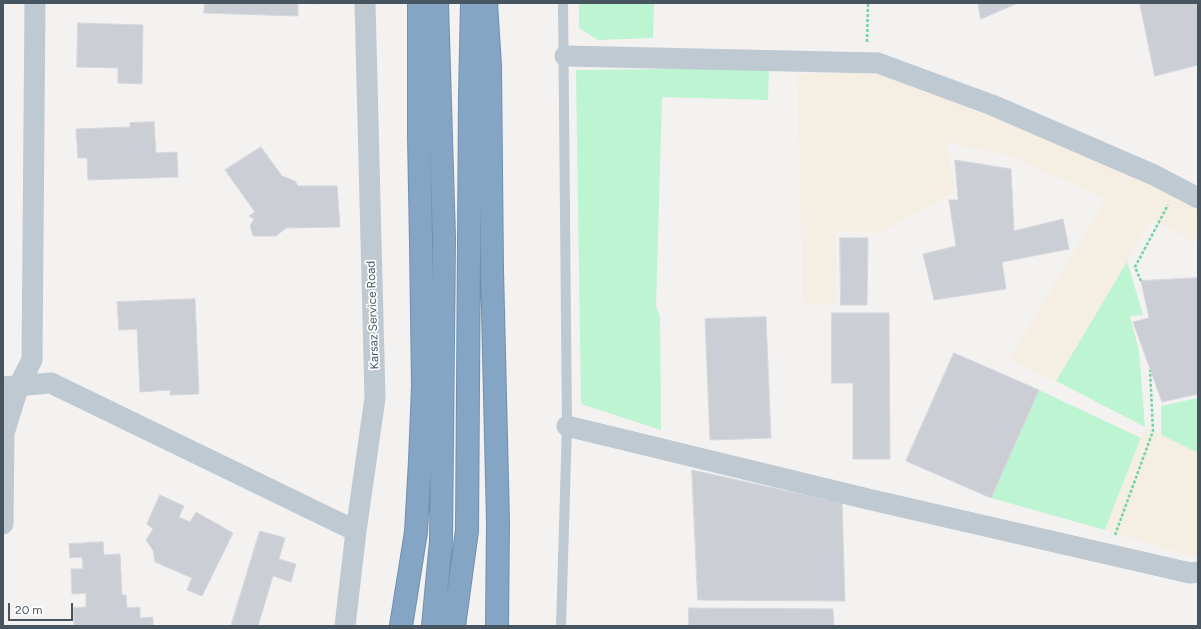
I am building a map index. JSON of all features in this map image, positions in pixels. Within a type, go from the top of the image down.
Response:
[{"type":"highway","points":[[401,626],[416,532],[423,386],[418,136],[419,3]]},
{"type":"highway","points":[[433,626],[441,541],[444,238],[437,3]]},
{"type":"highway","points":[[454,626],[466,531],[472,3]]},
{"type":"highway","points":[[486,3],[490,66],[492,269],[498,522],[496,622]]},
{"type":"street","points":[[3,524],[4,433],[11,386],[32,360],[35,3]]},
{"type":"street","name":"Karsaz Service Road","points":[[345,626],[356,531],[375,398],[366,3]]},
{"type":"street","points":[[565,56],[878,62],[992,105],[1154,176],[1198,198]]},
{"type":"street","points":[[11,386],[51,382],[356,531]]},
{"type":"street","points":[[567,426],[872,500],[1190,573],[1198,572]]},
{"type":"lane","points":[[561,626],[567,426],[564,3]]},
{"type":"path","points":[[867,62],[868,3]]},
{"type":"path","points":[[1141,281],[1135,267],[1178,188]]},
{"type":"path","points":[[1108,554],[1153,431],[1150,370]]},
{"type":"green space","points":[[579,3],[654,3],[653,38],[598,40],[579,28]]},
{"type":"green space","points":[[769,68],[768,100],[662,97],[656,307],[660,316],[661,430],[581,404],[576,70]]},
{"type":"green space","points":[[1127,261],[1143,315],[1130,316],[1139,351],[1145,427],[1056,381]]},
{"type":"green space","points":[[1039,390],[1141,438],[1105,530],[991,498]]},
{"type":"green space","points":[[1198,398],[1198,453],[1161,435],[1161,406]]},
{"type":"sand","points":[[873,73],[997,117],[1168,193],[1198,208],[1198,244],[1152,220],[1056,381],[1009,359],[1106,198],[1003,154],[946,142],[956,191],[880,233],[835,231],[837,304],[803,304],[797,74]]},
{"type":"sand","points":[[1145,427],[1198,453],[1198,558],[1105,530]]},
{"type":"building","points":[[205,3],[298,3],[298,16],[204,13]]},
{"type":"building","points":[[978,3],[1018,3],[981,19]]},
{"type":"building","points":[[1140,3],[1198,3],[1198,65],[1155,76]]},
{"type":"building","points":[[78,23],[143,25],[142,84],[118,83],[118,68],[77,67]]},
{"type":"building","points":[[154,122],[156,153],[177,152],[178,177],[88,180],[87,158],[78,158],[76,129],[130,127],[130,123]]},
{"type":"building","points":[[261,147],[282,176],[295,181],[298,186],[337,186],[340,227],[286,228],[276,236],[253,236],[250,226],[254,219],[249,216],[255,212],[225,170]]},
{"type":"building","points":[[955,160],[1011,169],[1014,231],[1063,219],[1069,249],[1002,262],[1006,289],[934,300],[923,254],[956,246],[949,200],[958,200]]},
{"type":"building","points":[[840,238],[868,238],[867,305],[841,305]]},
{"type":"building","points":[[1198,278],[1198,394],[1162,402],[1133,322],[1149,318],[1141,281]]},
{"type":"building","points":[[195,299],[199,394],[170,395],[170,390],[140,392],[137,329],[119,330],[117,302]]},
{"type":"building","points":[[832,313],[889,313],[890,459],[853,459],[853,383],[832,383]]},
{"type":"building","points":[[766,317],[771,438],[710,440],[705,319]]},
{"type":"building","points":[[954,353],[1039,390],[991,498],[906,461]]},
{"type":"building","points":[[692,470],[842,503],[845,601],[698,600]]},
{"type":"building","points":[[160,495],[184,506],[179,517],[190,522],[196,512],[233,533],[202,596],[187,590],[192,578],[155,562],[153,550],[146,540],[153,529],[147,524]]},
{"type":"building","points":[[260,531],[285,538],[279,559],[296,564],[291,582],[273,576],[258,626],[231,626]]},
{"type":"building","points":[[103,542],[104,555],[120,554],[122,595],[126,595],[127,608],[140,607],[140,618],[153,617],[153,626],[74,626],[73,608],[86,607],[86,593],[72,594],[71,569],[83,569],[82,557],[70,558],[69,544]]},
{"type":"building","points":[[689,608],[833,609],[834,626],[689,626]]}]
